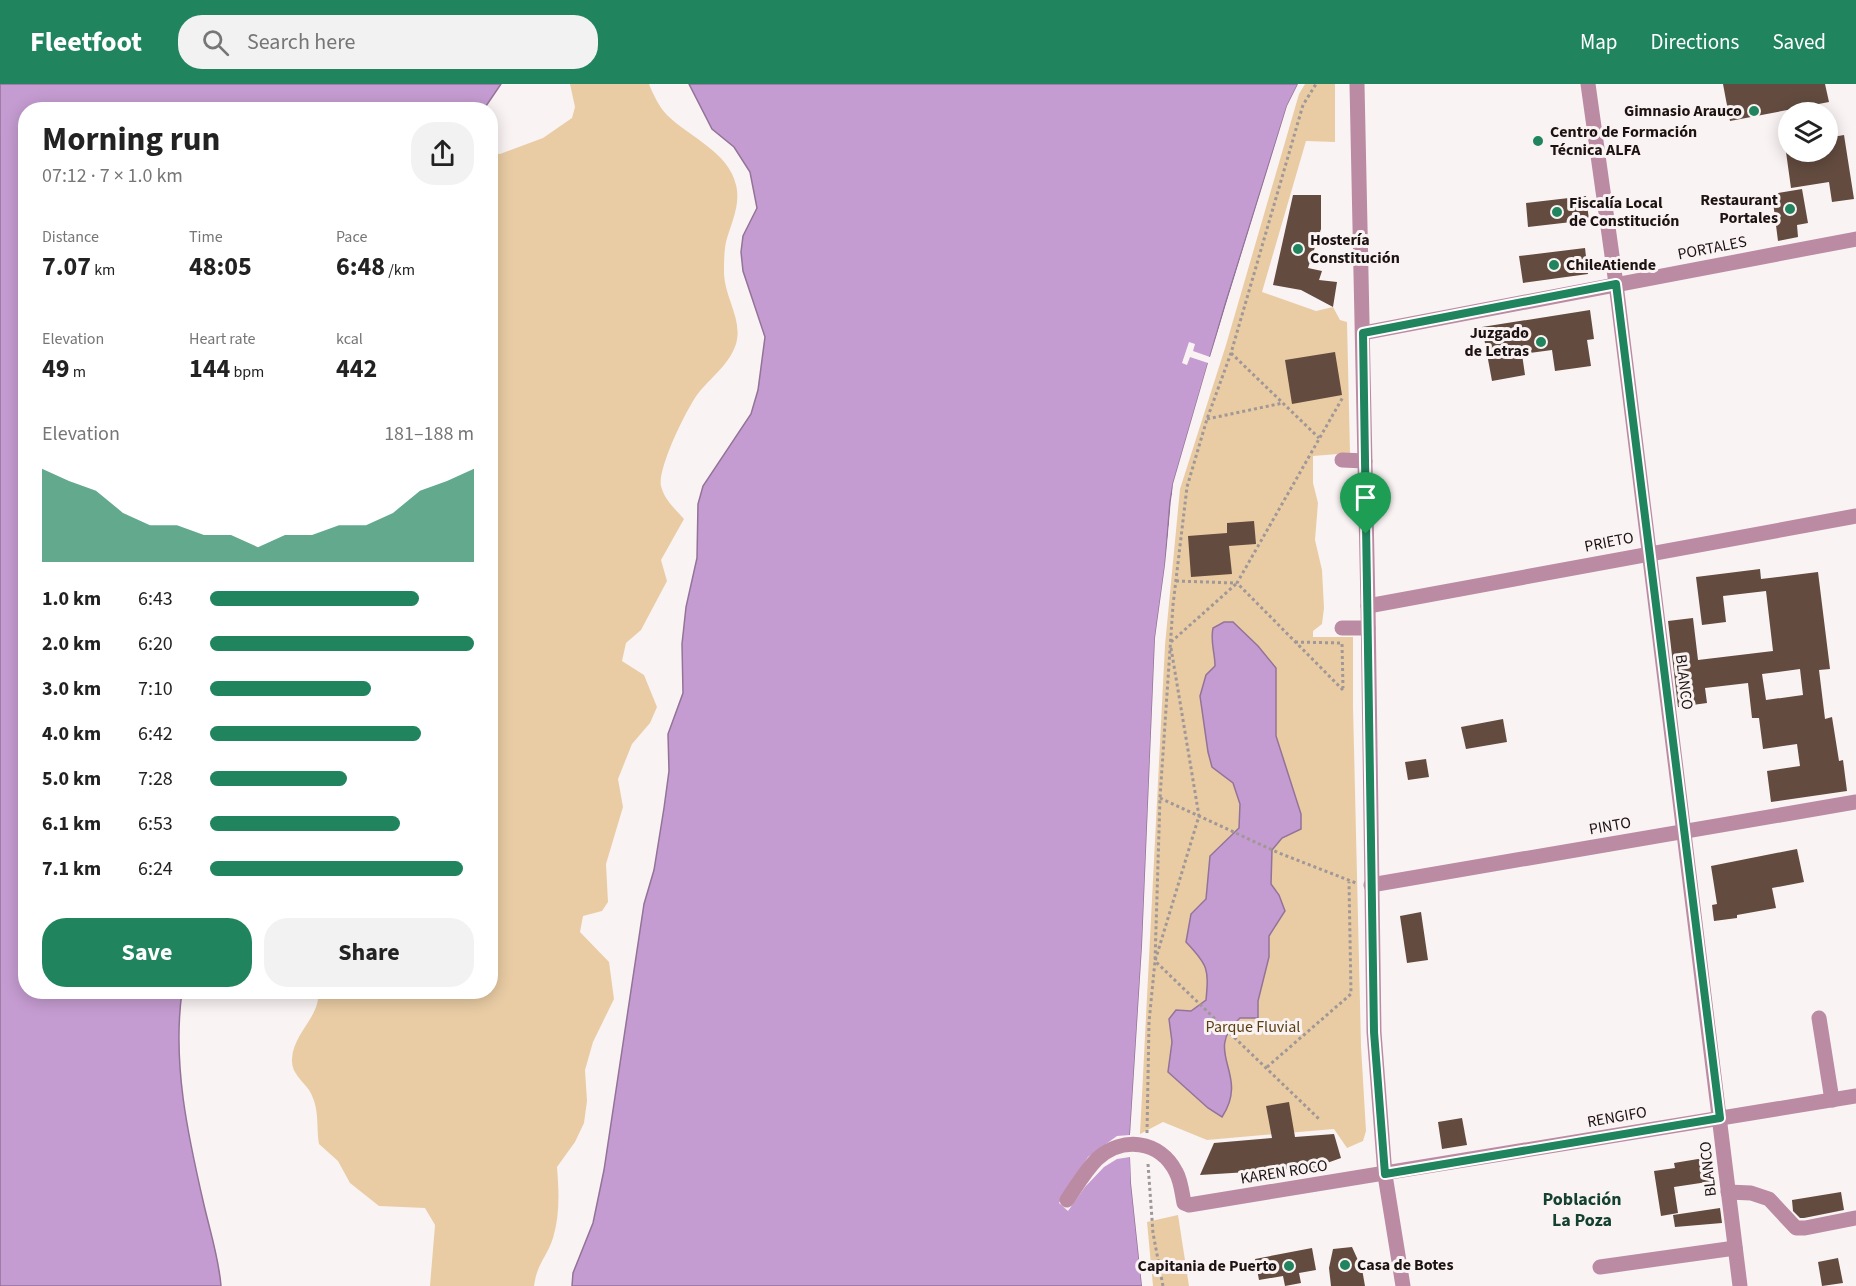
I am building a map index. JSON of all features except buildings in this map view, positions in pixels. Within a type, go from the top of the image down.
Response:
[{"type":"street","points":[[1357,84],[1374,1032],[1385,1174],[1403,1286]]},
{"type":"street","name":"BLANCO","points":[[1588,84],[1616,284],[1740,1286]]},
{"type":"street","name":"PORTALES","points":[[1363,333],[1856,239]]},
{"type":"street","points":[[1342,460],[1365,461]]},
{"type":"street","name":"PRIETO","points":[[1368,606],[1856,516]]},
{"type":"street","points":[[1342,628],[1368,628]]},
{"type":"street","name":"PINTO","points":[[1371,885],[1856,802]]},
{"type":"street","points":[[1819,1018],[1832,1100]]},
{"type":"street","name":"RENGIFO","points":[[1385,1174],[1856,1096]]},
{"type":"street","points":[[1067,1200],[1098,1158],[1123,1145],[1146,1144]]},
{"type":"street","name":"KAREN ROCO","points":[[1146,1144],[1170,1163],[1180,1181],[1184,1203],[1189,1205],[1385,1174]]},
{"type":"street","points":[[1728,1192],[1751,1193],[1769,1199],[1796,1228],[1855,1218]]},
{"type":"street","points":[[1600,1267],[1735,1248]]},
{"type":"path","points":[[1163,1286],[1153,1233],[1146,1144],[1149,1022],[1155,961],[1160,798],[1175,581],[1187,487],[1207,419],[1231,353],[1303,105],[1316,84]]},
{"type":"path","points":[[1231,353],[1319,438]]},
{"type":"path","points":[[1170,642],[1237,583],[1343,397]]},
{"type":"path","points":[[1207,419],[1283,403]]},
{"type":"path","points":[[1175,581],[1237,583],[1295,642],[1343,690],[1342,643],[1295,642]]},
{"type":"path","points":[[1155,961],[1199,816],[1170,642]]},
{"type":"path","points":[[1160,798],[1349,882],[1351,994],[1267,1067]]},
{"type":"path","points":[[1155,961],[1319,1119]]},
{"type":"green space","points":[[570,84],[649,84],[667,115],[717,154],[725,163],[732,173],[737,192],[736,207],[725,246],[724,274],[727,292],[736,318],[738,335],[730,357],[695,398],[668,452],[661,478],[662,491],[684,519],[661,560],[667,581],[641,630],[626,643],[622,661],[644,675],[657,707],[650,723],[632,744],[618,779],[623,807],[606,864],[608,902],[602,911],[583,916],[580,932],[609,962],[614,999],[593,1042],[585,1070],[587,1101],[584,1123],[575,1142],[557,1167],[557,1221],[551,1245],[537,1271],[534,1286],[430,1286],[435,1225],[425,1208],[379,1206],[350,1183],[338,1161],[319,1144],[315,1103],[309,1090],[295,1072],[292,1059],[297,1041],[318,999],[498,999],[498,154],[543,138],[572,118],[575,107]]},
{"type":"green space","name":"Parque Fluvial","points":[[1305,84],[1335,84],[1335,142],[1306,141],[1262,292],[1316,311],[1333,307],[1340,320],[1347,322],[1350,453],[1313,456],[1313,483],[1318,503],[1315,540],[1322,570],[1324,608],[1322,624],[1313,631],[1313,637],[1353,637],[1361,1046],[1366,1131],[1363,1141],[1347,1148],[1334,1129],[1207,1140],[1163,1122],[1140,1134],[1165,645],[1180,489],[1226,345],[1299,94]]},
{"type":"green space","points":[[1178,1215],[1189,1286],[1153,1286],[1147,1222]]},
{"type":"shaded area","points":[[0,84],[501,84],[489,102],[18,102],[18,999],[181,999],[179,1046],[183,1099],[192,1153],[221,1286],[0,1286]]},
{"type":"shaded area","points":[[689,84],[1298,84],[1287,106],[1225,305],[1173,484],[1170,502],[1165,565],[1155,638],[1142,946],[1130,1135],[1131,1183],[1142,1286],[572,1286],[573,1273],[593,1223],[604,1170],[644,904],[654,870],[664,808],[669,771],[668,734],[683,693],[682,644],[686,607],[697,558],[698,504],[703,486],[751,414],[758,390],[765,337],[743,271],[741,252],[743,236],[757,208],[750,172],[734,147],[712,129]]},
{"type":"shaded area","points":[[1224,622],[1233,622],[1258,646],[1276,668],[1276,736],[1301,814],[1301,829],[1282,838],[1272,850],[1271,884],[1279,895],[1285,911],[1269,936],[1269,957],[1258,1001],[1258,1018],[1240,1018],[1229,1030],[1225,1042],[1232,1088],[1222,1117],[1208,1108],[1168,1072],[1172,1042],[1169,1019],[1176,1010],[1191,1011],[1206,1000],[1207,974],[1203,962],[1186,942],[1191,914],[1206,899],[1210,856],[1239,828],[1240,804],[1233,783],[1212,767],[1200,696],[1206,675],[1215,666],[1213,628]]},
{"type":"pier","points":[[1298,84],[1301,84],[1290,107],[1227,305],[1176,484],[1158,638],[1145,946],[1133,1135],[1134,1183],[1145,1286],[1142,1286],[1130,1157],[1117,1159],[1104,1167],[1085,1187],[1068,1211],[1059,1203],[1088,1157],[1117,1136],[1130,1135],[1142,946],[1155,638],[1173,484],[1208,363],[1190,357],[1187,365],[1182,363],[1189,342],[1195,344],[1193,351],[1210,357],[1287,106]]},
{"type":"place","name":"Gimnasio Arauco","points":[[1754,111]]},
{"type":"place","name":"Centro de Formación Técnica ALFA","points":[[1538,141]]},
{"type":"place","name":"Restaurant Portales","points":[[1790,209]]},
{"type":"place","name":"Fiscalía Local de Constitución","points":[[1557,212]]},
{"type":"place","name":"Hostería Constitución","points":[[1298,249]]},
{"type":"place","name":"ChileAtiende","points":[[1554,265]]},
{"type":"place","name":"Juzgado de Letras","points":[[1541,342]]},
{"type":"place","name":"Casa de Botes","points":[[1345,1265]]},
{"type":"place","name":"Capitania de Puerto","points":[[1289,1266]]},
{"type":"district","name":"Población La Poza","points":[[1582,1209]]},
{"type":"route","points":[[1616,284],[1720,1118],[1385,1174],[1374,1032],[1366,534],[1363,333],[1616,284]]}]
